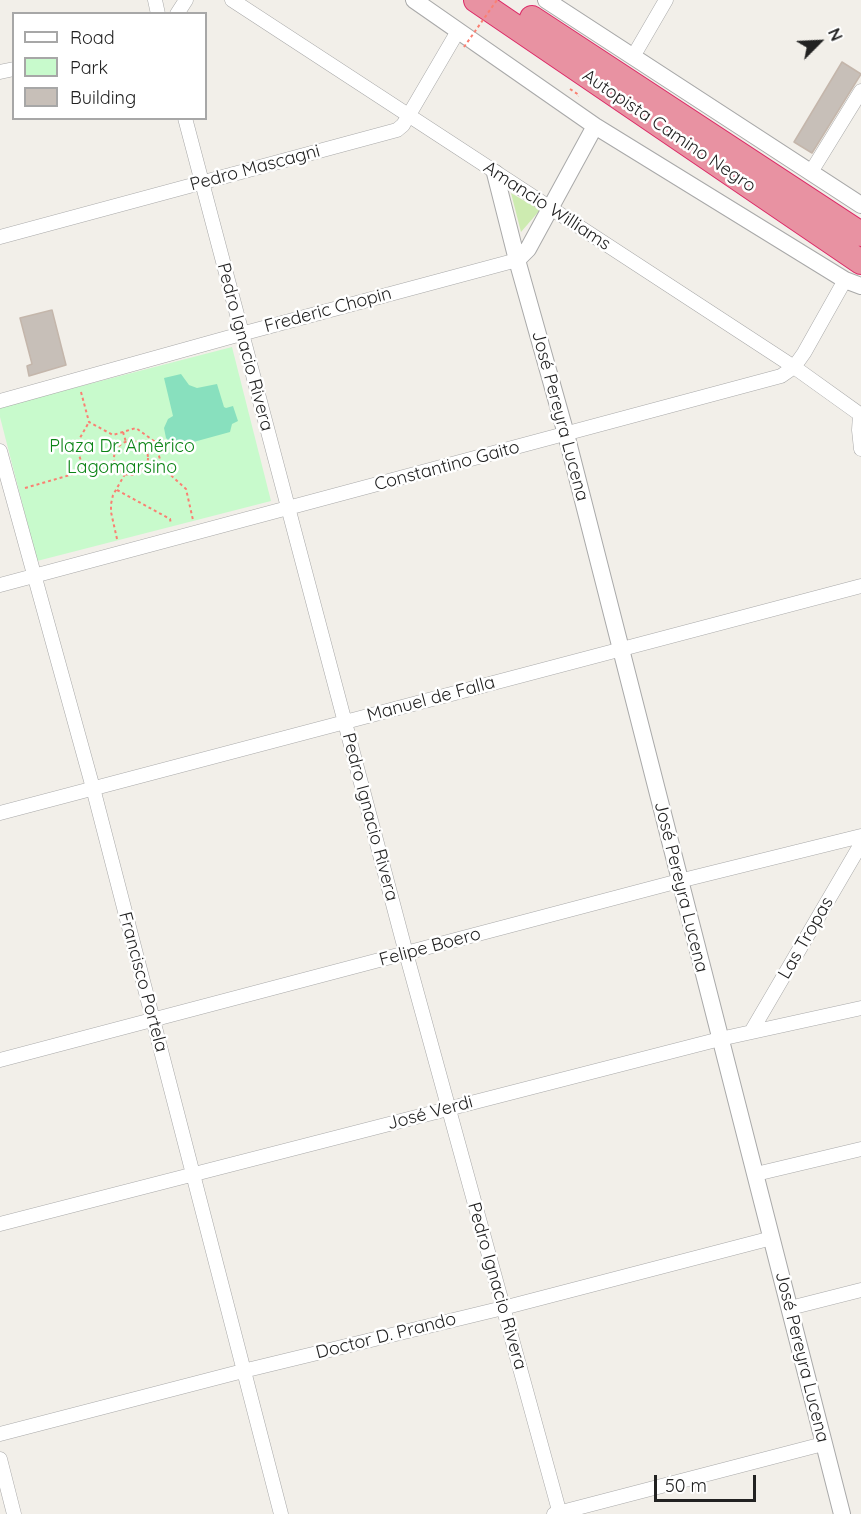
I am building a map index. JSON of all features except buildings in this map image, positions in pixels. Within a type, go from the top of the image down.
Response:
[{"type":"highway","name":"Autopista Camino Negro","points":[[476,0],[856,276]]},
{"type":"highway","name":"Autopista Camino Negro","points":[[504,0],[861,234]]},
{"type":"street","name":"Amancio Williams","points":[[232,0],[794,367],[861,415]]},
{"type":"street","points":[[414,0],[595,126],[856,276],[794,367]]},
{"type":"street","points":[[546,0],[861,205]]},
{"type":"street","points":[[634,56],[666,0]]},
{"type":"street","name":"Pedro Mascagni","points":[[0,237],[397,130],[403,125],[458,31]]},
{"type":"street","points":[[811,172],[861,91]]},
{"type":"street","name":"Pedro Ignacio Rivera","points":[[186,120],[287,508],[558,1513]]},
{"type":"street","points":[[518,260],[528,249],[595,126]]},
{"type":"street","name":"José Pereyra Lucena","points":[[495,173],[566,434],[842,1514]]},
{"type":"street","name":"Frederic Chopin","points":[[0,401],[518,260]]},
{"type":"street","name":"Constantino Gaito","points":[[0,585],[781,376],[794,367]]},
{"type":"street","points":[[861,415],[859,430],[861,449]]},
{"type":"street","name":"Francisco Portela","points":[[0,452],[93,788],[281,1514]]},
{"type":"street","name":"Manuel de Falla","points":[[0,813],[861,586]]},
{"type":"street","name":"Felipe Boero","points":[[0,1060],[679,881],[861,836]]},
{"type":"street","name":"Las Tropas","points":[[751,1032],[861,844]]},
{"type":"street","name":"José Verdi","points":[[0,1224],[720,1039],[861,1008]]},
{"type":"street","points":[[756,1174],[861,1149]]},
{"type":"street","name":"Doctor D. Prando","points":[[0,1434],[772,1238]]},
{"type":"street","points":[[790,1308],[861,1290]]},
{"type":"street","points":[[558,1513],[823,1444]]},
{"type":"street","points":[[0,1459],[14,1514]]},
{"type":"path","points":[[464,47],[497,0]]},
{"type":"path","points":[[78,379],[89,422],[76,445],[84,471]]},
{"type":"path","points":[[89,422],[112,435],[135,428],[154,441],[163,468],[186,489],[196,532]]},
{"type":"path","points":[[123,432],[126,442]]},
{"type":"path","points":[[126,442],[139,443],[148,456],[146,468],[137,475],[120,472],[115,462],[116,452],[126,442]]},
{"type":"path","points":[[10,492],[115,462]]},
{"type":"path","points":[[121,552],[111,504],[125,474]]},
{"type":"path","points":[[117,490],[170,519],[174,537]]},
{"type":"green space","points":[[511,193],[540,210],[521,232]]},
{"type":"green space","name":"Plaza Dr. Américo Lagomarsino","points":[[232,347],[271,501],[37,561],[0,417],[0,407]]},
{"type":"green space","points":[[181,374],[189,385],[197,388],[217,384],[224,407],[233,406],[238,421],[232,424],[230,432],[179,446],[166,438],[164,428],[168,419],[173,416],[164,378]]}]
